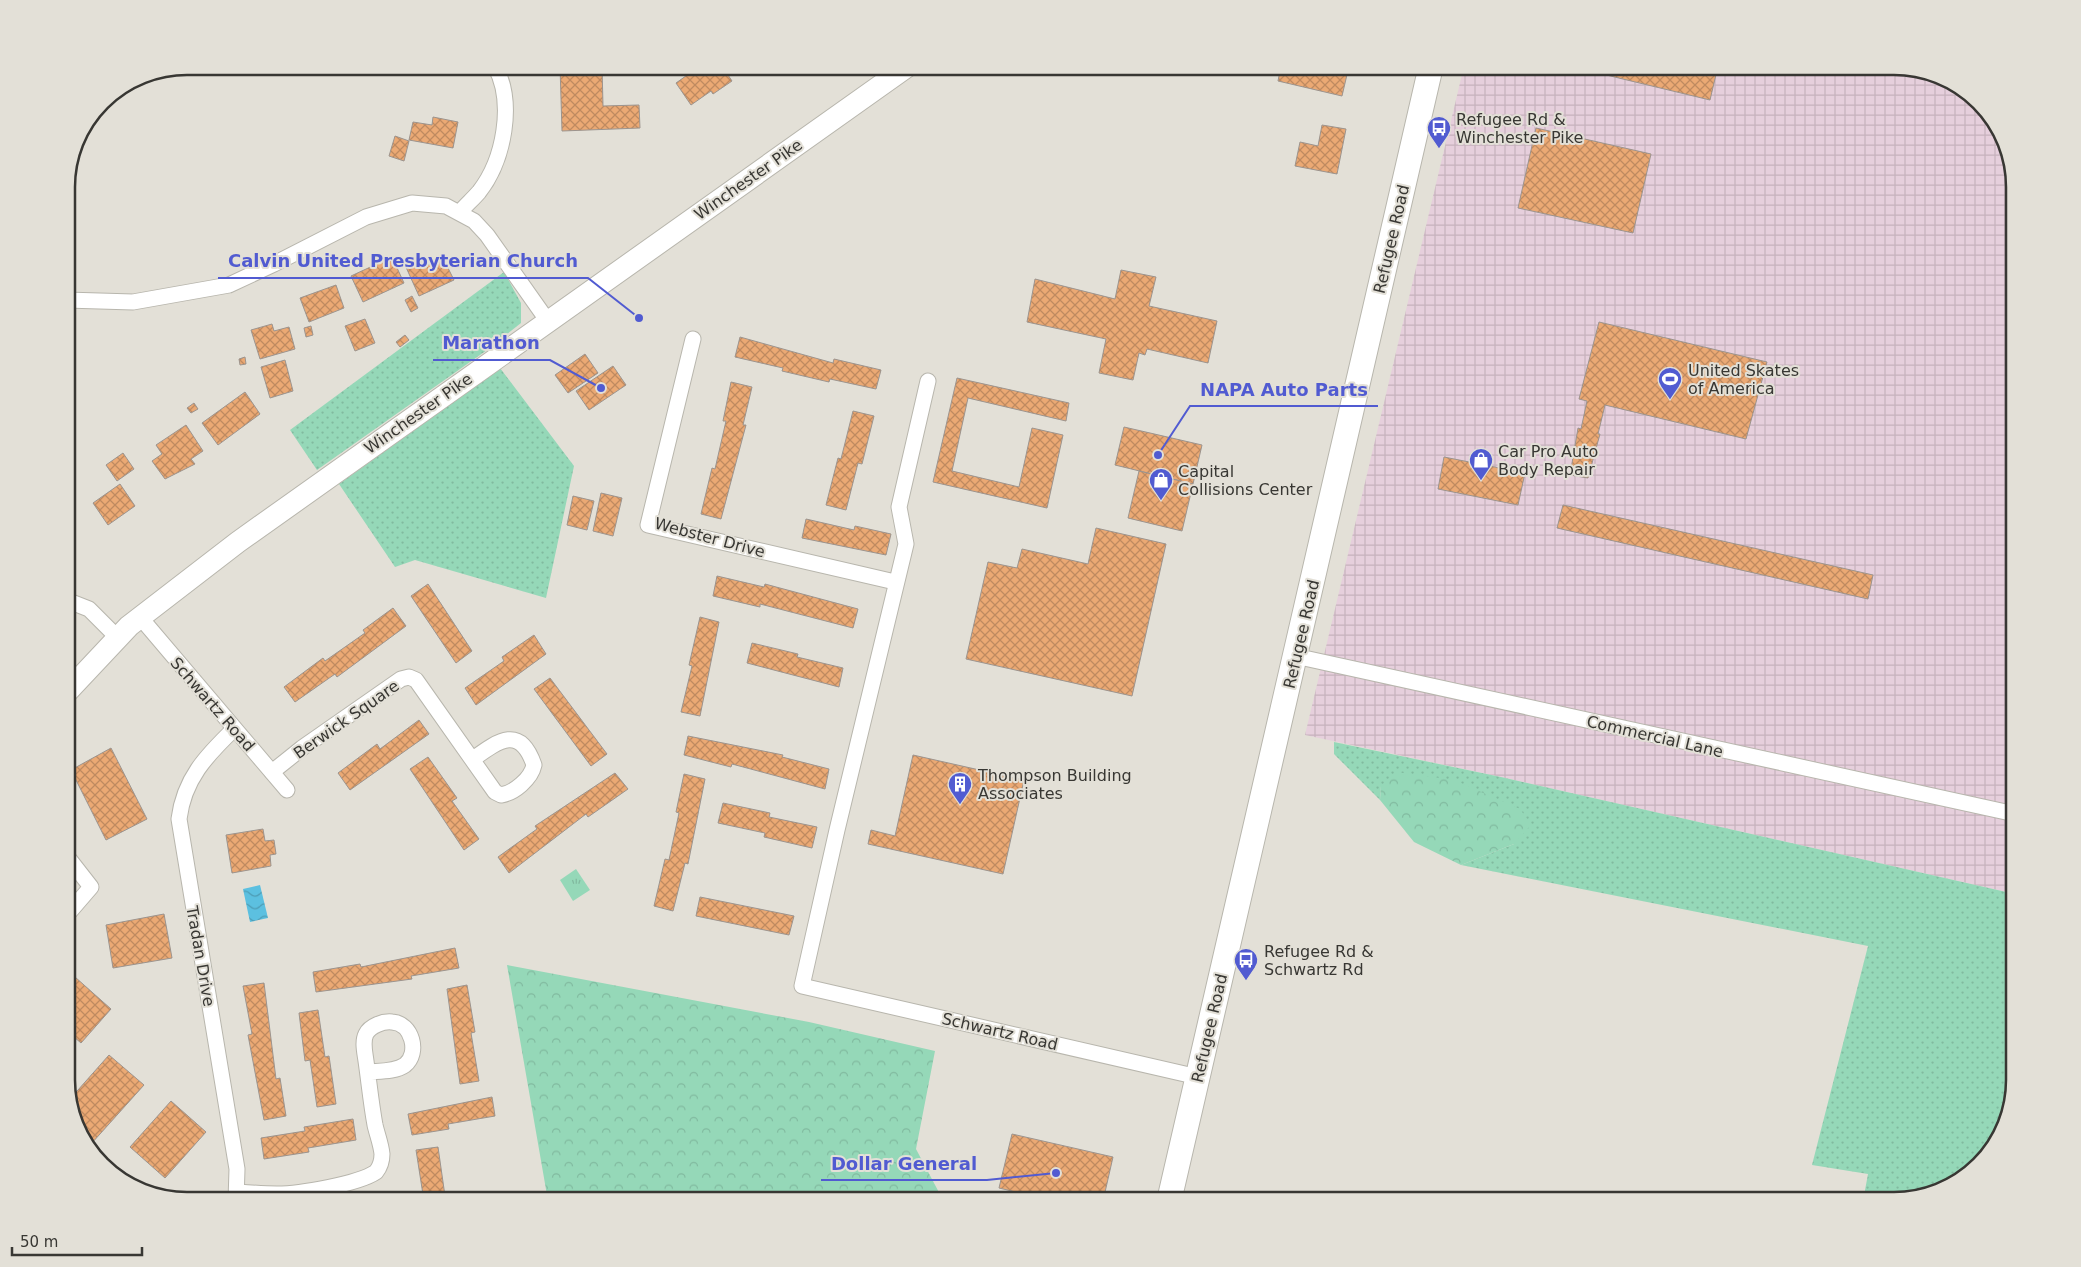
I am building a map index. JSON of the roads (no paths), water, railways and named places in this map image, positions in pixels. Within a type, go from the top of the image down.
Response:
[{"type":"main road","name":"Winchester Pike","points":[[75,683],[140,617],[238,542],[547,320],[895,75]]},
{"type":"main road","name":"Refugee Road","points":[[1171,1192],[1429,75]]},
{"type":"street","points":[[460,212],[479,191],[488,176],[502,137],[504,104],[499,75]]},
{"type":"street","points":[[75,300],[133,302],[229,285],[366,217],[412,203],[446,206],[474,221],[487,235],[547,320]]},
{"type":"street","name":"Webster Drive","points":[[692,339],[648,525],[895,582]]},
{"type":"street","points":[[895,582],[906,544],[899,507],[928,381]]},
{"type":"street","name":"Schwartz Road","points":[[895,582],[802,986],[1198,1077]]},
{"type":"street","points":[[75,603],[90,609],[118,638]]},
{"type":"street","name":"Schwartz Road","points":[[140,617],[287,790]]},
{"type":"street","name":"Commercial Lane","points":[[1296,656],[2006,812]]},
{"type":"street","name":"Berwick Square","points":[[272,772],[302,748],[402,679],[409,677],[416,680],[473,759]]},
{"type":"street","name":"Tradan Drive","points":[[234,728],[201,765],[188,785],[182,800],[179,819],[237,1169],[237,1192]]},
{"type":"street","points":[[75,866],[91,886],[75,905]]},
{"type":"street","points":[[290,1192],[366,1179],[376,1172],[382,1154],[368,1072]]},
{"type":"water","points":[[260,885],[268,918],[250,922],[243,889]]},
{"type":"place","name":"Refugee Rd & Winchester Pike","points":[[1439,149]]},
{"type":"place","name":"Calvin United Presbyterian Church","points":[[639,318]]},
{"type":"place","name":"Marathon","points":[[601,388]]},
{"type":"place","name":"United Skates of America","points":[[1670,400]]},
{"type":"place","name":"NAPA Auto Parts","points":[[1158,455]]},
{"type":"place","name":"Car Pro Auto Body Repair","points":[[1481,481]]},
{"type":"place","name":"Capital Collisions Center","points":[[1161,501]]},
{"type":"place","name":"Thompson Building Associates","points":[[960,805]]},
{"type":"place","name":"Refugee Rd & Schwartz Rd","points":[[1246,981]]},
{"type":"place","name":"Dollar General","points":[[1056,1173]]}]
